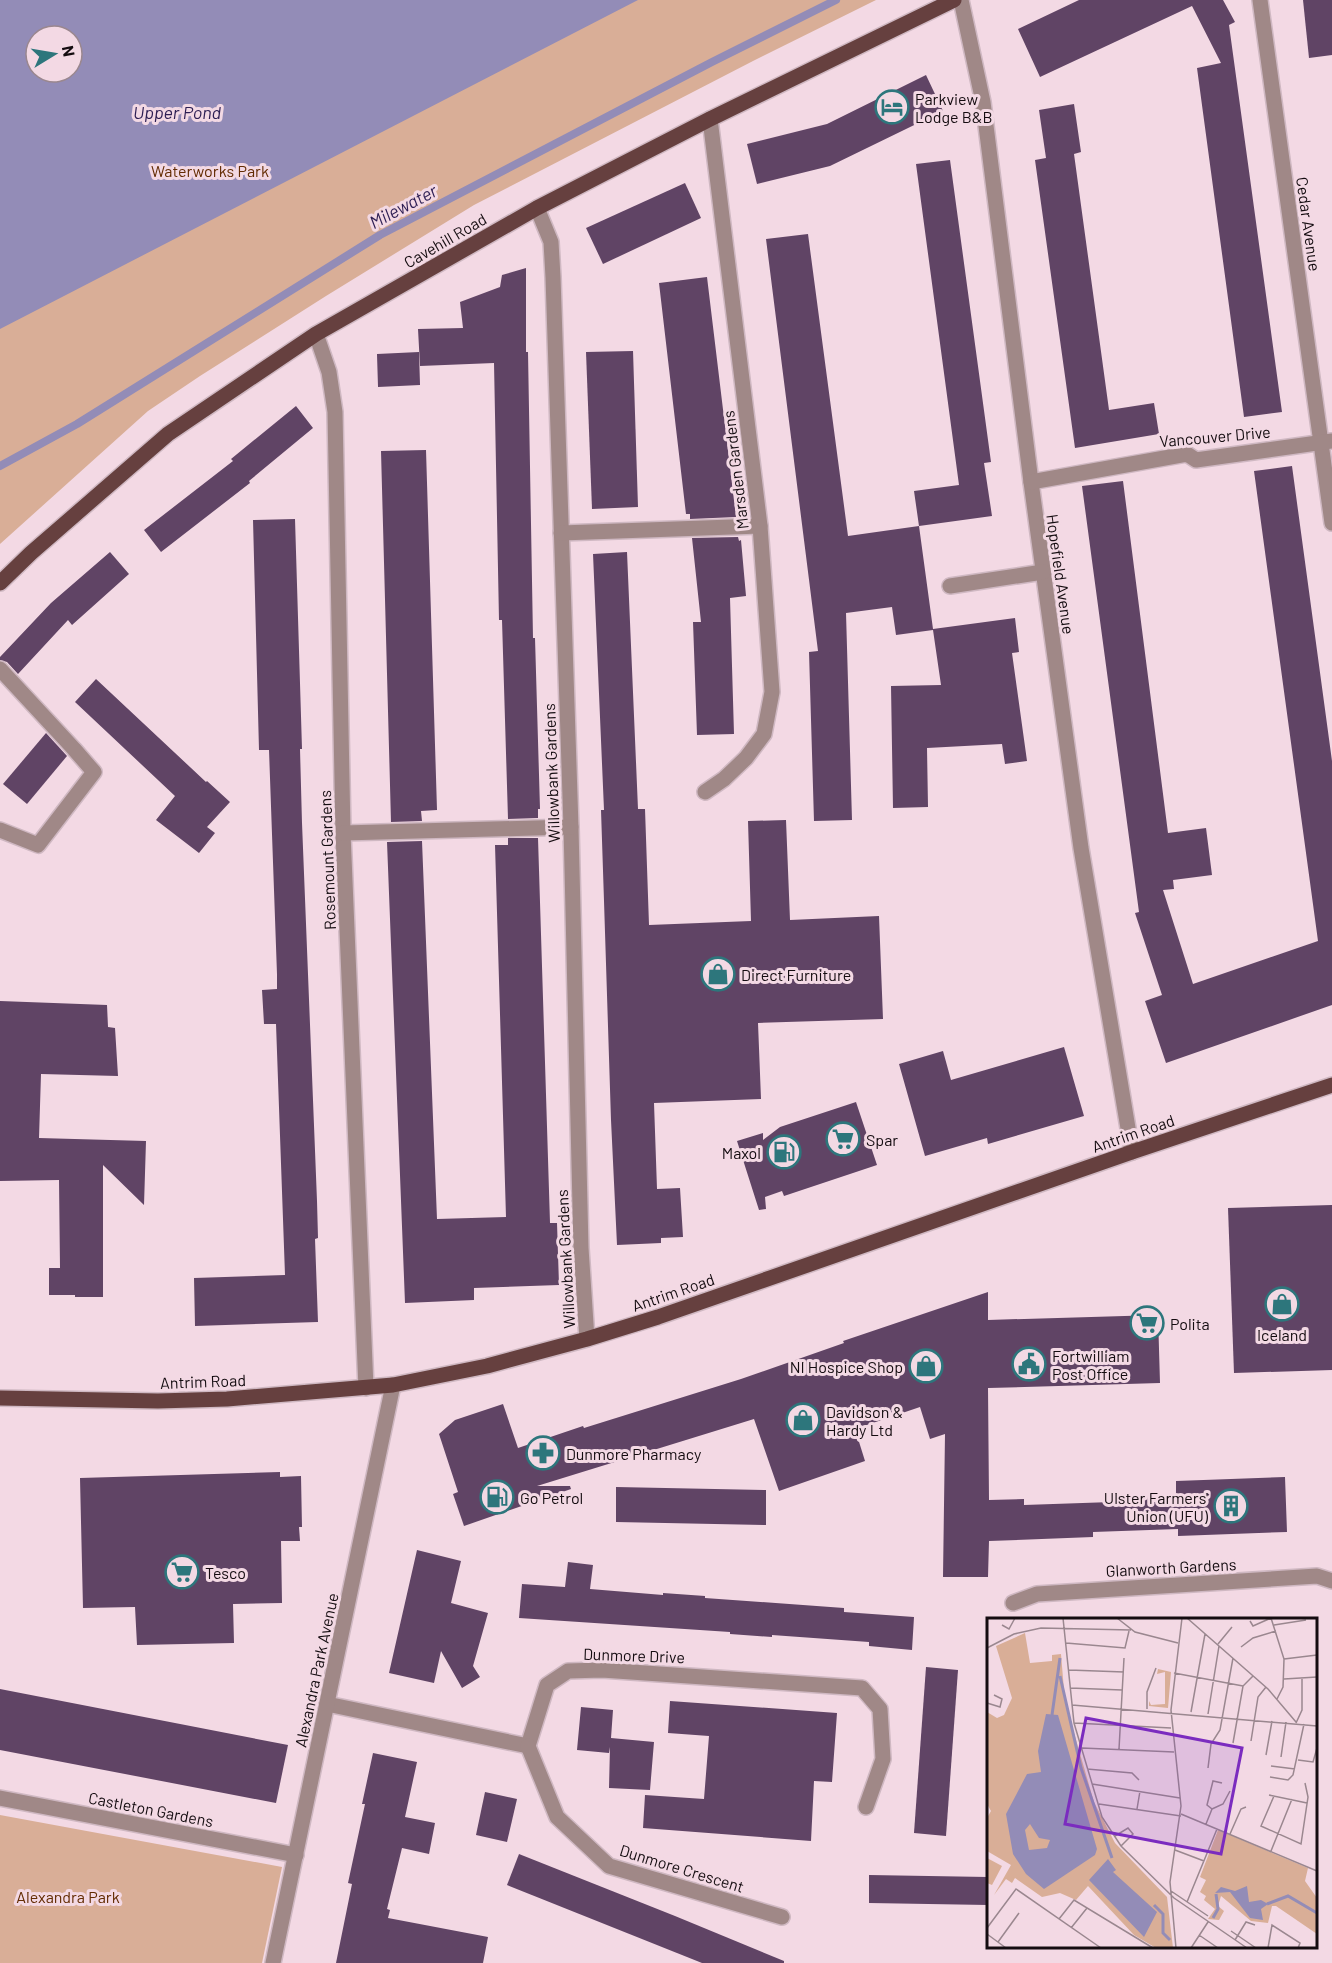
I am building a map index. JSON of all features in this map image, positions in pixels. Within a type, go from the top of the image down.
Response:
[{"type":"main road","name":"Cavehill Road","points":[[0,583],[168,434],[316,334],[537,208],[710,119],[954,0]]},
{"type":"main road","name":"Antrim Road","points":[[0,1398],[158,1401],[227,1399],[393,1385],[487,1366],[658,1317],[1332,1085]]},
{"type":"street","name":"Hopefield Avenue","points":[[961,0],[983,102],[1031,482],[1081,848],[1132,1152]]},
{"type":"street","name":"Cedar Avenue","points":[[1260,0],[1326,442],[1332,524]]},
{"type":"street","name":"Marsden Gardens","points":[[705,792],[724,779],[746,758],[765,734],[772,692],[760,526],[710,119]]},
{"type":"street","name":"Willowbank Gardens","points":[[537,208],[551,242],[571,827],[581,1248],[587,1339]]},
{"type":"street","name":"Rosemount Gardens","points":[[316,334],[329,372],[334,412],[343,833],[366,1388]]},
{"type":"street","name":"Vancouver Drive","points":[[1031,482],[1187,454],[1196,459],[1326,442]]},
{"type":"street","points":[[561,533],[760,526]]},
{"type":"street","points":[[950,586],[1043,572]]},
{"type":"street","points":[[0,669],[94,772],[38,845],[0,830]]},
{"type":"street","points":[[343,833],[571,827]]},
{"type":"street","name":"Alexandra Park Avenue","points":[[273,1963],[393,1385]]},
{"type":"street","name":"Glanworth Gardens","points":[[1013,1603],[1037,1594],[1317,1576],[1332,1581]]},
{"type":"street","name":"Dunmore Drive","points":[[528,1746],[547,1685],[568,1671],[602,1670],[862,1688],[880,1709],[884,1759],[866,1807]]},
{"type":"street","points":[[327,1704],[528,1746]]},
{"type":"street","name":"Dunmore Crescent","points":[[528,1746],[557,1817],[609,1866],[782,1917]]},
{"type":"street","name":"Castleton Gardens","points":[[0,1798],[296,1855]]},
{"type":"green space","name":"Waterworks Park","points":[[0,0],[876,0],[474,205],[326,296],[148,411],[0,544]]},
{"type":"green space","name":"Alexandra Park","points":[[0,1815],[282,1867],[262,1963],[0,1963]]},
{"type":"water","name":"Upper Pond","points":[[0,0],[638,0],[0,329]]},
{"type":"building","points":[[1079,0],[1223,0],[1235,22],[1229,25],[1282,412],[1244,417],[1197,68],[1221,63],[1192,6],[1040,77],[1018,29]]},
{"type":"building","points":[[1303,0],[1332,0],[1332,55],[1309,58]]},
{"type":"building","points":[[926,75],[943,111],[830,166],[757,184],[747,144],[827,124]]},
{"type":"building","points":[[1074,104],[1081,152],[1074,154],[1109,410],[1154,403],[1159,434],[1075,448],[1035,160],[1046,158],[1039,110]]},
{"type":"building","points":[[950,160],[991,462],[984,463],[992,516],[919,526],[914,491],[959,485],[916,164]]},
{"type":"building","points":[[685,183],[701,218],[603,264],[586,228]]},
{"type":"building","points":[[808,234],[848,536],[919,526],[933,629],[1015,618],[1019,652],[1012,653],[1027,761],[1005,764],[1002,744],[927,748],[928,807],[893,808],[891,686],[941,685],[933,630],[896,635],[892,607],[846,613],[852,820],[814,821],[809,652],[818,651],[766,239]]},
{"type":"building","points":[[526,268],[526,352],[528,352],[533,638],[535,638],[540,809],[538,809],[538,818],[508,819],[502,620],[499,620],[494,363],[420,366],[418,329],[463,328],[460,302],[500,287],[502,275]]},
{"type":"building","points":[[707,277],[736,517],[690,519],[690,514],[686,514],[659,283]]},
{"type":"building","points":[[633,351],[638,507],[592,509],[586,352]]},
{"type":"building","points":[[419,352],[420,385],[378,387],[377,354]]},
{"type":"building","points":[[296,406],[313,428],[249,481],[250,483],[161,552],[144,530],[233,461],[231,459]]},
{"type":"building","points":[[426,450],[437,810],[421,811],[422,821],[391,822],[381,451]]},
{"type":"building","points":[[1292,466],[1332,761],[1332,1005],[1166,1063],[1145,1001],[1162,995],[1135,913],[1139,912],[1082,486],[1123,481],[1168,833],[1206,828],[1212,875],[1173,880],[1174,889],[1163,890],[1193,984],[1318,941],[1254,471]]},
{"type":"building","points":[[295,519],[302,823],[317,1201],[318,1238],[315,1239],[318,1322],[195,1326],[194,1278],[285,1275],[276,1024],[264,1024],[262,990],[277,989],[277,974],[269,750],[259,750],[253,520]]},
{"type":"building","points":[[738,537],[739,541],[741,540],[746,596],[730,598],[734,734],[697,735],[693,622],[701,622],[692,538]]},
{"type":"building","points":[[110,552],[129,574],[72,625],[68,620],[18,674],[7,662],[0,660],[0,657],[51,603]]},
{"type":"building","points":[[627,552],[638,809],[645,809],[649,925],[751,921],[748,821],[786,820],[790,920],[879,916],[883,1019],[758,1023],[761,1099],[654,1103],[657,1189],[680,1188],[683,1237],[661,1238],[661,1243],[617,1245],[601,810],[604,810],[593,554]]},
{"type":"building","points":[[96,679],[230,802],[207,827],[215,833],[199,853],[156,820],[175,796],[75,702]]},
{"type":"building","points":[[46,733],[67,756],[27,804],[3,784]]},
{"type":"building","points":[[508,838],[538,838],[550,1223],[557,1223],[559,1285],[474,1288],[474,1300],[405,1303],[387,842],[422,841],[437,1219],[506,1217],[495,845],[508,845]]},
{"type":"building","points":[[0,1001],[107,1005],[108,1027],[115,1028],[118,1076],[41,1074],[39,1138],[146,1141],[144,1205],[103,1165],[103,1297],[49,1295],[49,1268],[60,1268],[59,1180],[0,1181]]},
{"type":"building","points":[[1064,1047],[1084,1116],[988,1144],[987,1138],[925,1156],[899,1064],[943,1051],[951,1080]]},
{"type":"building","points":[[856,1102],[877,1165],[784,1196],[782,1191],[765,1197],[766,1209],[759,1210],[737,1141],[763,1133],[763,1140],[780,1127]]},
{"type":"building","name":"Iceland","points":[[1332,1205],[1332,1370],[1234,1373],[1228,1208]]},
{"type":"building","points":[[988,1292],[988,1320],[1158,1315],[1160,1383],[988,1388],[989,1500],[1024,1499],[1024,1505],[1112,1502],[1111,1497],[1176,1495],[1176,1481],[1285,1477],[1287,1532],[1178,1536],[1178,1529],[1093,1532],[1093,1537],[989,1541],[988,1577],[943,1577],[945,1434],[930,1439],[920,1407],[855,1429],[865,1461],[779,1491],[754,1419],[537,1486],[570,1486],[571,1489],[464,1526],[453,1494],[458,1492],[439,1434],[455,1420],[503,1404],[518,1448],[583,1426],[584,1428],[741,1379],[844,1343],[843,1341]]},
{"type":"building","name":"Tesco","points":[[280,1472],[280,1477],[301,1476],[300,1541],[281,1541],[282,1603],[233,1604],[234,1643],[137,1645],[135,1607],[83,1608],[80,1478]]},
{"type":"building","points":[[616,1487],[766,1490],[766,1525],[616,1522]]},
{"type":"building","points":[[417,1550],[461,1561],[451,1603],[488,1613],[473,1666],[480,1677],[462,1688],[441,1651],[434,1683],[389,1673]]},
{"type":"building","points":[[568,1562],[593,1565],[590,1589],[844,1608],[844,1612],[914,1617],[912,1650],[869,1646],[869,1642],[519,1618],[522,1584],[565,1587]]},
{"type":"building","points":[[926,1667],[958,1670],[946,1836],[914,1833]]},
{"type":"building","points":[[0,1689],[288,1745],[276,1803],[0,1750]]},
{"type":"building","points":[[670,1701],[837,1713],[832,1782],[814,1781],[811,1841],[643,1828],[645,1795],[704,1799],[709,1736],[668,1733]]},
{"type":"building","points":[[581,1707],[613,1710],[611,1738],[654,1742],[650,1790],[609,1788],[610,1747],[609,1753],[577,1750]]},
{"type":"building","points":[[373,1753],[417,1762],[405,1817],[435,1823],[429,1854],[402,1848],[387,1909],[390,1910],[388,1918],[488,1937],[483,1963],[336,1963],[352,1884],[348,1883]]},
{"type":"building","points":[[485,1792],[517,1799],[507,1842],[476,1835]]},
{"type":"building","points":[[519,1854],[675,1916],[784,1961],[784,1963],[702,1963],[507,1885]]},
{"type":"building","points":[[869,1875],[987,1877],[987,1905],[869,1903]]},
{"type":"waterway","name":"Milewater","points":[[0,466],[77,424],[380,235],[836,0]]},
{"type":"place","name":"Parkview Lodge B&B","points":[[892,107]]},
{"type":"place","name":"Direct Furniture","points":[[718,974]]},
{"type":"place","name":"Spar","points":[[843,1139]]},
{"type":"place","name":"Maxol","points":[[784,1152]]},
{"type":"place","name":"Iceland","points":[[1282,1304]]},
{"type":"place","name":"Polita","points":[[1147,1323]]},
{"type":"place","name":"Fortwilliam Post Office","points":[[1029,1364]]},
{"type":"place","name":"NI Hospice Shop","points":[[926,1366]]},
{"type":"place","name":"Davidson & Hardy Ltd","points":[[803,1420]]},
{"type":"place","name":"Dunmore Pharmacy","points":[[543,1453]]},
{"type":"place","name":"Go Petrol","points":[[497,1497]]},
{"type":"place","name":"Ulster Farmers' Union (UFU)","points":[[1231,1506]]},
{"type":"place","name":"Tesco","points":[[182,1572]]}]
